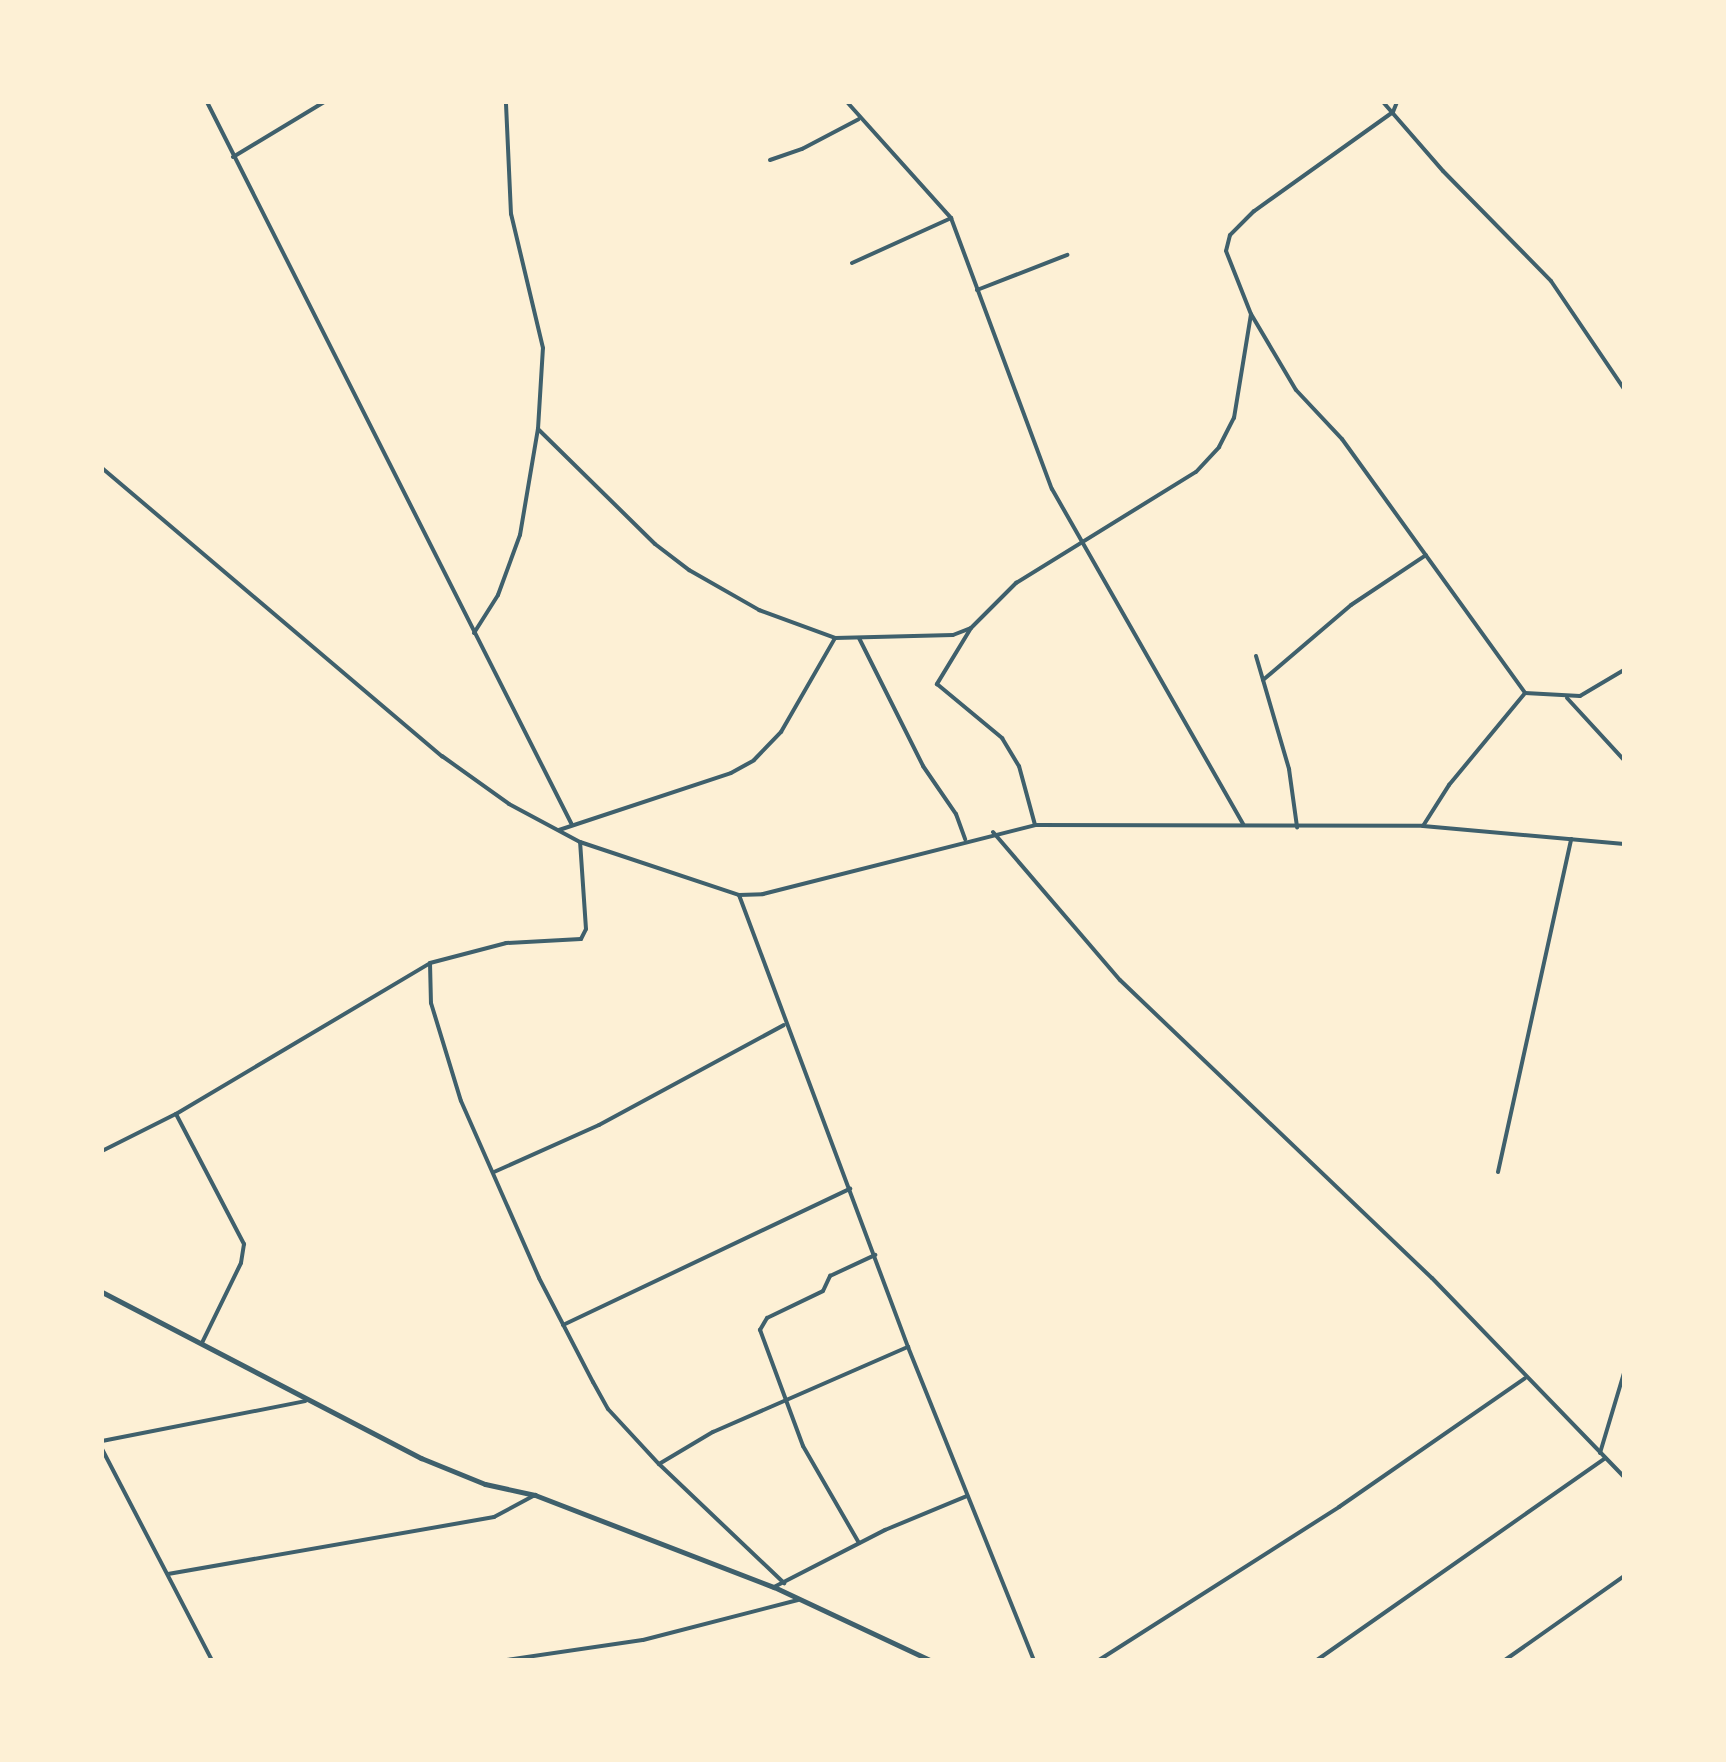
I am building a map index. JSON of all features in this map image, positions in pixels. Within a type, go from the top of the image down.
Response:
[{"type":"street","points":[[207,102],[571,823]]},
{"type":"street","points":[[233,157],[324,102]]},
{"type":"street","points":[[474,633],[498,595],[520,535],[538,429],[543,348],[511,214],[506,102]]},
{"type":"street","points":[[847,102],[859,119],[951,218],[1036,452],[1084,544],[1243,824]]},
{"type":"street","points":[[1383,102],[1450,179],[1551,281],[1624,389]]},
{"type":"street","points":[[1397,102],[1393,112],[1254,211],[1230,235],[1226,251],[1251,314],[1296,390],[1342,439],[1525,693],[1567,698],[1593,690],[1624,670]]},
{"type":"street","points":[[770,160],[802,149],[859,119]]},
{"type":"street","points":[[852,263],[951,218]]},
{"type":"street","points":[[977,290],[1067,255]]},
{"type":"street","points":[[1035,825],[1019,766],[1002,738],[937,684],[971,628],[1016,583],[1084,544],[1196,472],[1219,447],[1241,391],[1251,314]]},
{"type":"street","points":[[538,429],[616,510],[689,570],[759,610],[835,638],[931,638],[971,628]]},
{"type":"street","points":[[102,468],[442,756],[509,804],[580,842],[739,895],[763,894],[965,839],[1035,825],[1423,826],[1624,844]]},
{"type":"street","points":[[1263,680],[1351,605],[1426,555]]},
{"type":"street","points":[[559,830],[571,823],[731,773],[754,760],[781,732],[835,638]]},
{"type":"street","points":[[859,638],[923,766],[956,814],[965,839]]},
{"type":"street","points":[[1256,656],[1289,769],[1297,827]]},
{"type":"street","points":[[1423,826],[1449,785],[1525,693]]},
{"type":"street","points":[[1567,698],[1624,760]]},
{"type":"street","points":[[993,832],[1120,980],[1270,1119],[1624,1477]]},
{"type":"street","points":[[1498,1172],[1571,839]]},
{"type":"street","points":[[102,1151],[176,1114],[430,963],[506,943],[581,939],[586,929],[580,842]]},
{"type":"street","points":[[739,895],[784,1025],[850,1189],[908,1347],[1034,1660]]},
{"type":"street","points":[[430,963],[431,1003],[439,1033],[494,1173],[563,1325],[608,1409],[659,1464],[784,1583]]},
{"type":"street","points":[[494,1173],[599,1125],[784,1025]]},
{"type":"street","points":[[176,1114],[244,1244],[241,1263],[202,1343]]},
{"type":"street","points":[[563,1325],[850,1189]]},
{"type":"street","points":[[859,1543],[803,1446],[761,1336],[761,1324],[819,1294],[830,1276],[875,1255]]},
{"type":"street","points":[[102,1292],[305,1401],[454,1472],[535,1495],[774,1587],[930,1660]]},
{"type":"street","points":[[659,1464],[785,1398],[908,1347]]},
{"type":"street","points":[[1600,1453],[1624,1373]]},
{"type":"street","points":[[1099,1660],[1339,1507],[1525,1378]]},
{"type":"street","points":[[102,1441],[305,1401]]},
{"type":"street","points":[[102,1449],[212,1660]]},
{"type":"street","points":[[1317,1660],[1605,1458]]},
{"type":"street","points":[[168,1574],[494,1517],[535,1495]]},
{"type":"street","points":[[774,1587],[859,1543],[968,1496]]},
{"type":"street","points":[[1505,1660],[1624,1576]]},
{"type":"street","points":[[507,1660],[643,1640],[799,1600]]}]
